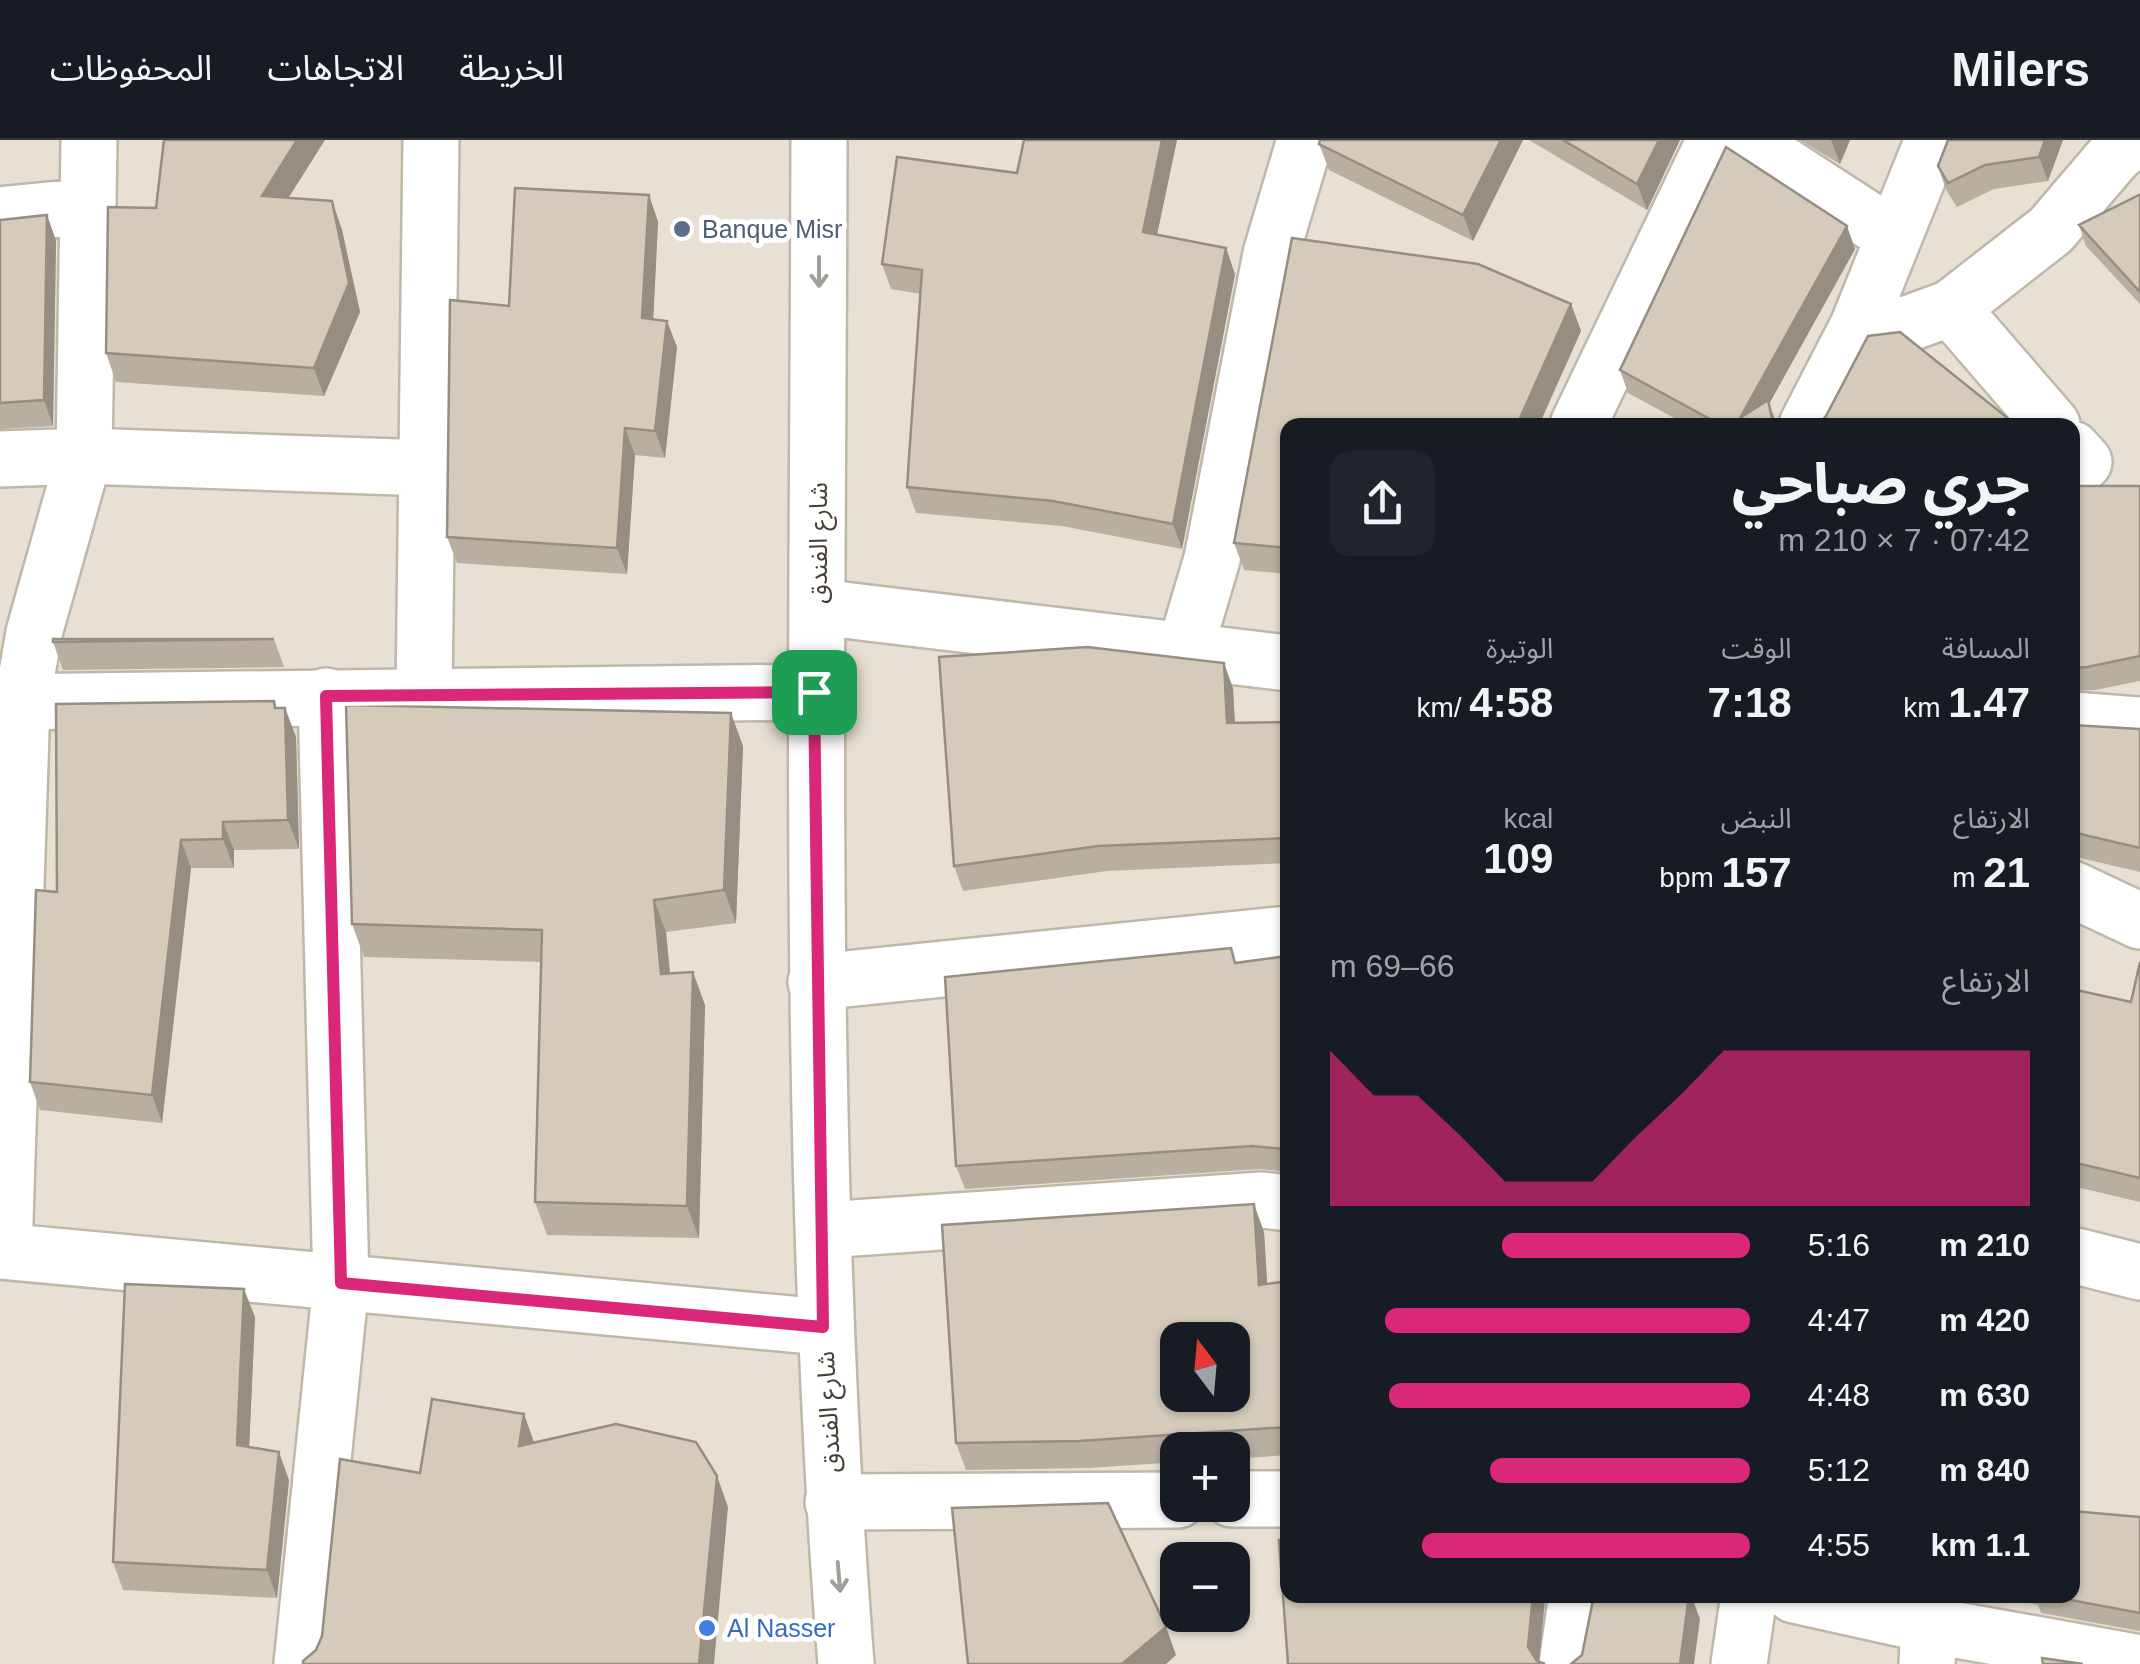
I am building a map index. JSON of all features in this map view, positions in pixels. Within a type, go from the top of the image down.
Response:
[{"type":"street","points":[[88,140],[84,456],[11,702],[2,1251],[823,1327]]},
{"type":"street","points":[[424,695],[432,140]]},
{"type":"street","name":"شارع الفندق","points":[[819,140],[818,607],[814,692],[816,982],[823,1327],[846,1664]]},
{"type":"street","points":[[1185,650],[1212,559],[1272,254],[1305,140]]},
{"type":"street","points":[[1581,418],[1715,140]]},
{"type":"street","points":[[1745,140],[1893,236]]},
{"type":"street","points":[[1811,418],[1858,326],[1933,140]]},
{"type":"street","points":[[1858,326],[1907,324],[1951,308],[2051,230],[2133,140]]},
{"type":"street","points":[[0,214],[88,206]]},
{"type":"street","points":[[1951,308],[2046,418]]},
{"type":"street","points":[[0,460],[84,456],[427,468]]},
{"type":"street","points":[[818,607],[1280,663]]},
{"type":"street","points":[[11,702],[814,692]]},
{"type":"street","points":[[302,1664],[341,1283],[326,696]]},
{"type":"street","points":[[2080,721],[2140,725]]},
{"type":"street","points":[[2080,893],[2140,921]]},
{"type":"street","points":[[816,982],[1280,935]]},
{"type":"street","points":[[824,1230],[1262,1200],[1280,1203]]},
{"type":"street","points":[[2080,1257],[2140,1272]]},
{"type":"street","points":[[1250,1499],[1280,1499]]},
{"type":"street","points":[[834,1502],[1160,1500]]},
{"type":"street","points":[[1567,1664],[1576,1603]]},
{"type":"street","points":[[1739,1664],[1748,1603]]},
{"type":"street","points":[[1816,1603],[1928,1644],[2140,1663]]},
{"type":"shaded area","points":[[0,140],[2140,140],[2140,1664],[0,1664]]},
{"type":"building","points":[[164,140],[297,140],[262,196],[332,201],[349,283],[314,368],[106,353],[108,207],[156,208]]},
{"type":"building","points":[[1024,140],[1162,140],[1143,232],[1226,248],[1173,524],[1053,501],[907,487],[922,270],[882,264],[897,157],[1017,173]]},
{"type":"building","points":[[1320,140],[1501,140],[1463,215],[1319,144]]},
{"type":"building","points":[[1563,140],[1659,140],[1637,184]]},
{"type":"building","points":[[1948,140],[2045,140],[2039,157],[1985,165],[1948,183],[1938,166]]},
{"type":"building","points":[[1726,147],[1847,226],[1740,418],[1708,418],[1620,370]]},
{"type":"building","points":[[515,188],[649,195],[642,318],[667,321],[655,431],[625,428],[617,548],[447,537],[450,300],[509,306]]},
{"type":"building","points":[[2140,196],[2140,292],[2079,225]]},
{"type":"building","points":[[47,215],[44,400],[0,403],[0,220]]},
{"type":"building","points":[[1292,238],[1478,264],[1571,304],[1520,418],[1280,418],[1280,547],[1234,543]]},
{"type":"building","points":[[1900,332],[2008,418],[1824,418],[1868,336]]},
{"type":"building","points":[[1768,400],[1772,418],[1740,418]]},
{"type":"building","points":[[2080,486],[2140,486],[2140,656],[2080,667]]},
{"type":"building","points":[[53,639],[274,639],[53,642]]},
{"type":"building","points":[[1087,647],[1224,663],[1227,723],[1280,722],[1280,838],[1098,846],[954,866],[939,657]]},
{"type":"building","points":[[274,701],[275,708],[285,708],[288,820],[223,822],[223,839],[181,840],[152,1095],[30,1082],[36,890],[57,892],[56,704]]},
{"type":"building","points":[[346,705],[731,713],[724,890],[654,900],[661,974],[693,972],[687,1206],[535,1202],[542,930],[352,924]]},
{"type":"building","points":[[2080,725],[2140,729],[2140,848],[2080,834]]},
{"type":"building","points":[[1231,948],[1235,963],[1280,957],[1280,1149],[1252,1146],[956,1166],[945,977]]},
{"type":"building","points":[[2140,962],[2140,1178],[2080,1164],[2080,991],[2131,1002]]},
{"type":"building","points":[[1254,1204],[1259,1285],[1280,1282],[1280,1428],[1160,1432],[1160,1436],[956,1443],[942,1225]]},
{"type":"building","points":[[125,1284],[244,1289],[237,1445],[279,1452],[267,1570],[113,1562]]},
{"type":"building","points":[[432,1399],[524,1414],[519,1446],[616,1424],[696,1442],[717,1476],[699,1664],[303,1664],[322,1636],[340,1459],[420,1473]]},
{"type":"building","points":[[1108,1503],[1160,1614],[1160,1632],[1122,1664],[968,1664],[952,1508]]},
{"type":"building","points":[[2080,1512],[2140,1517],[2140,1613],[2080,1602]]},
{"type":"building","points":[[1284,1603],[1532,1603],[1528,1647],[1537,1661],[1545,1664],[1288,1664]]},
{"type":"building","points":[[1592,1603],[1688,1603],[1680,1664],[1571,1664],[1582,1655]]},
{"type":"building","points":[[2042,1658],[2083,1664],[2043,1664]]},
{"type":"place","name":"Banque Misr","points":[[682,229]]},
{"type":"place","name":"Al Nasser","points":[[707,1628]]},
{"type":"route","points":[[814,692],[823,1327],[341,1283],[326,696],[814,692]]}]
